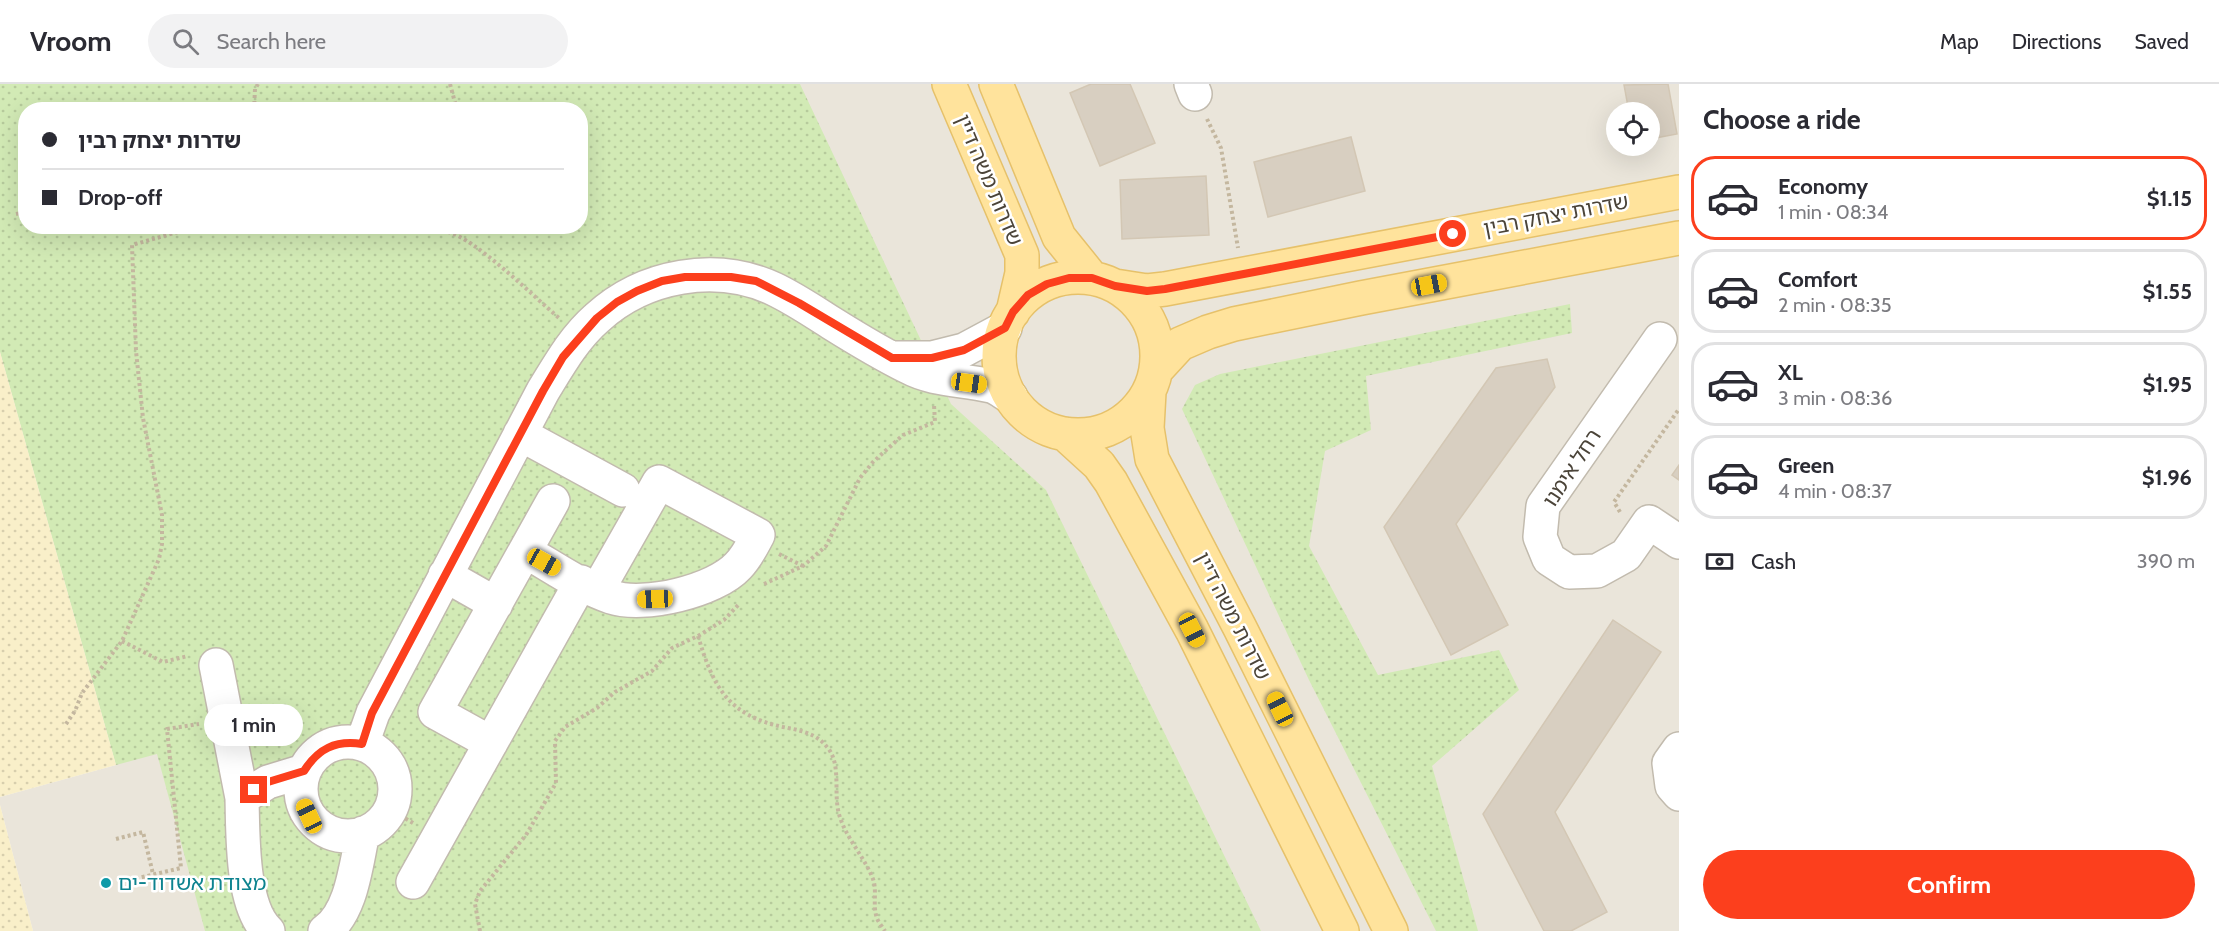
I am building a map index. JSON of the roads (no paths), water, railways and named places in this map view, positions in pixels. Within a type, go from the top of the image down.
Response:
[{"type":"main road","name":"שדרות משה דיין","points":[[949,84],[1022,255],[1022,273],[1009,320]]},
{"type":"main road","name":"שדרות משה דיין","points":[[996,84],[1059,237],[1103,282]]},
{"type":"main road","name":"שדרות יצחק רבין","points":[[1103,282],[1147,291],[1679,192]]},
{"type":"main road","points":[[1153,380],[1157,344],[1149,320],[1135,300],[1103,282],[1069,278],[1047,284],[1028,295],[1009,320],[999,354],[1002,377],[1011,397],[1025,415],[1044,427],[1065,434],[1090,434],[1114,427],[1134,412],[1153,380],[1180,344],[1208,332],[1234,324],[1361,298],[1679,238]]},
{"type":"main road","name":"שדרות משה דיין","points":[[1153,380],[1147,428],[1152,459],[1391,931]]},
{"type":"main road","name":"שדרות משה דיין","points":[[1065,434],[1099,465],[1111,482],[1192,630],[1342,931]]},
{"type":"street","points":[[362,744],[372,713],[548,382],[580,336],[597,318],[617,302],[637,291],[662,281],[685,277],[731,277],[756,281],[892,358],[932,377],[993,387],[1011,397]]},
{"type":"street","points":[[892,358],[932,358],[964,350],[1009,320]]},
{"type":"street","name":"רחל אימנו","points":[[1660,339],[1543,506],[1540,537],[1549,559],[1569,572],[1597,571],[1626,555],[1649,522],[1679,542]]},
{"type":"street","points":[[520,434],[623,490]]},
{"type":"street","points":[[413,882],[491,743],[589,587],[658,482],[758,535],[747,556],[737,568],[723,578],[695,590],[655,599],[614,598],[589,587],[525,551]]},
{"type":"street","points":[[491,743],[435,712],[553,501]]},
{"type":"street","points":[[445,575],[496,604]]},
{"type":"street","points":[[216,665],[242,798],[244,852],[251,903],[264,929]]},
{"type":"street","points":[[348,742],[362,744],[374,750],[391,770],[394,796],[390,809],[374,828],[363,833],[348,836],[333,834],[320,827],[309,816],[303,802],[301,786],[304,771],[322,750],[334,744],[348,742]]},
{"type":"street","points":[[1679,749],[1669,763],[1672,786],[1679,794]]},
{"type":"street","points":[[242,798],[268,782],[304,771]]},
{"type":"street","points":[[325,931],[338,920],[346,904],[363,833]]},
{"type":"place","name":"מצודת אשדוד-ים","points":[[106,883]]}]
